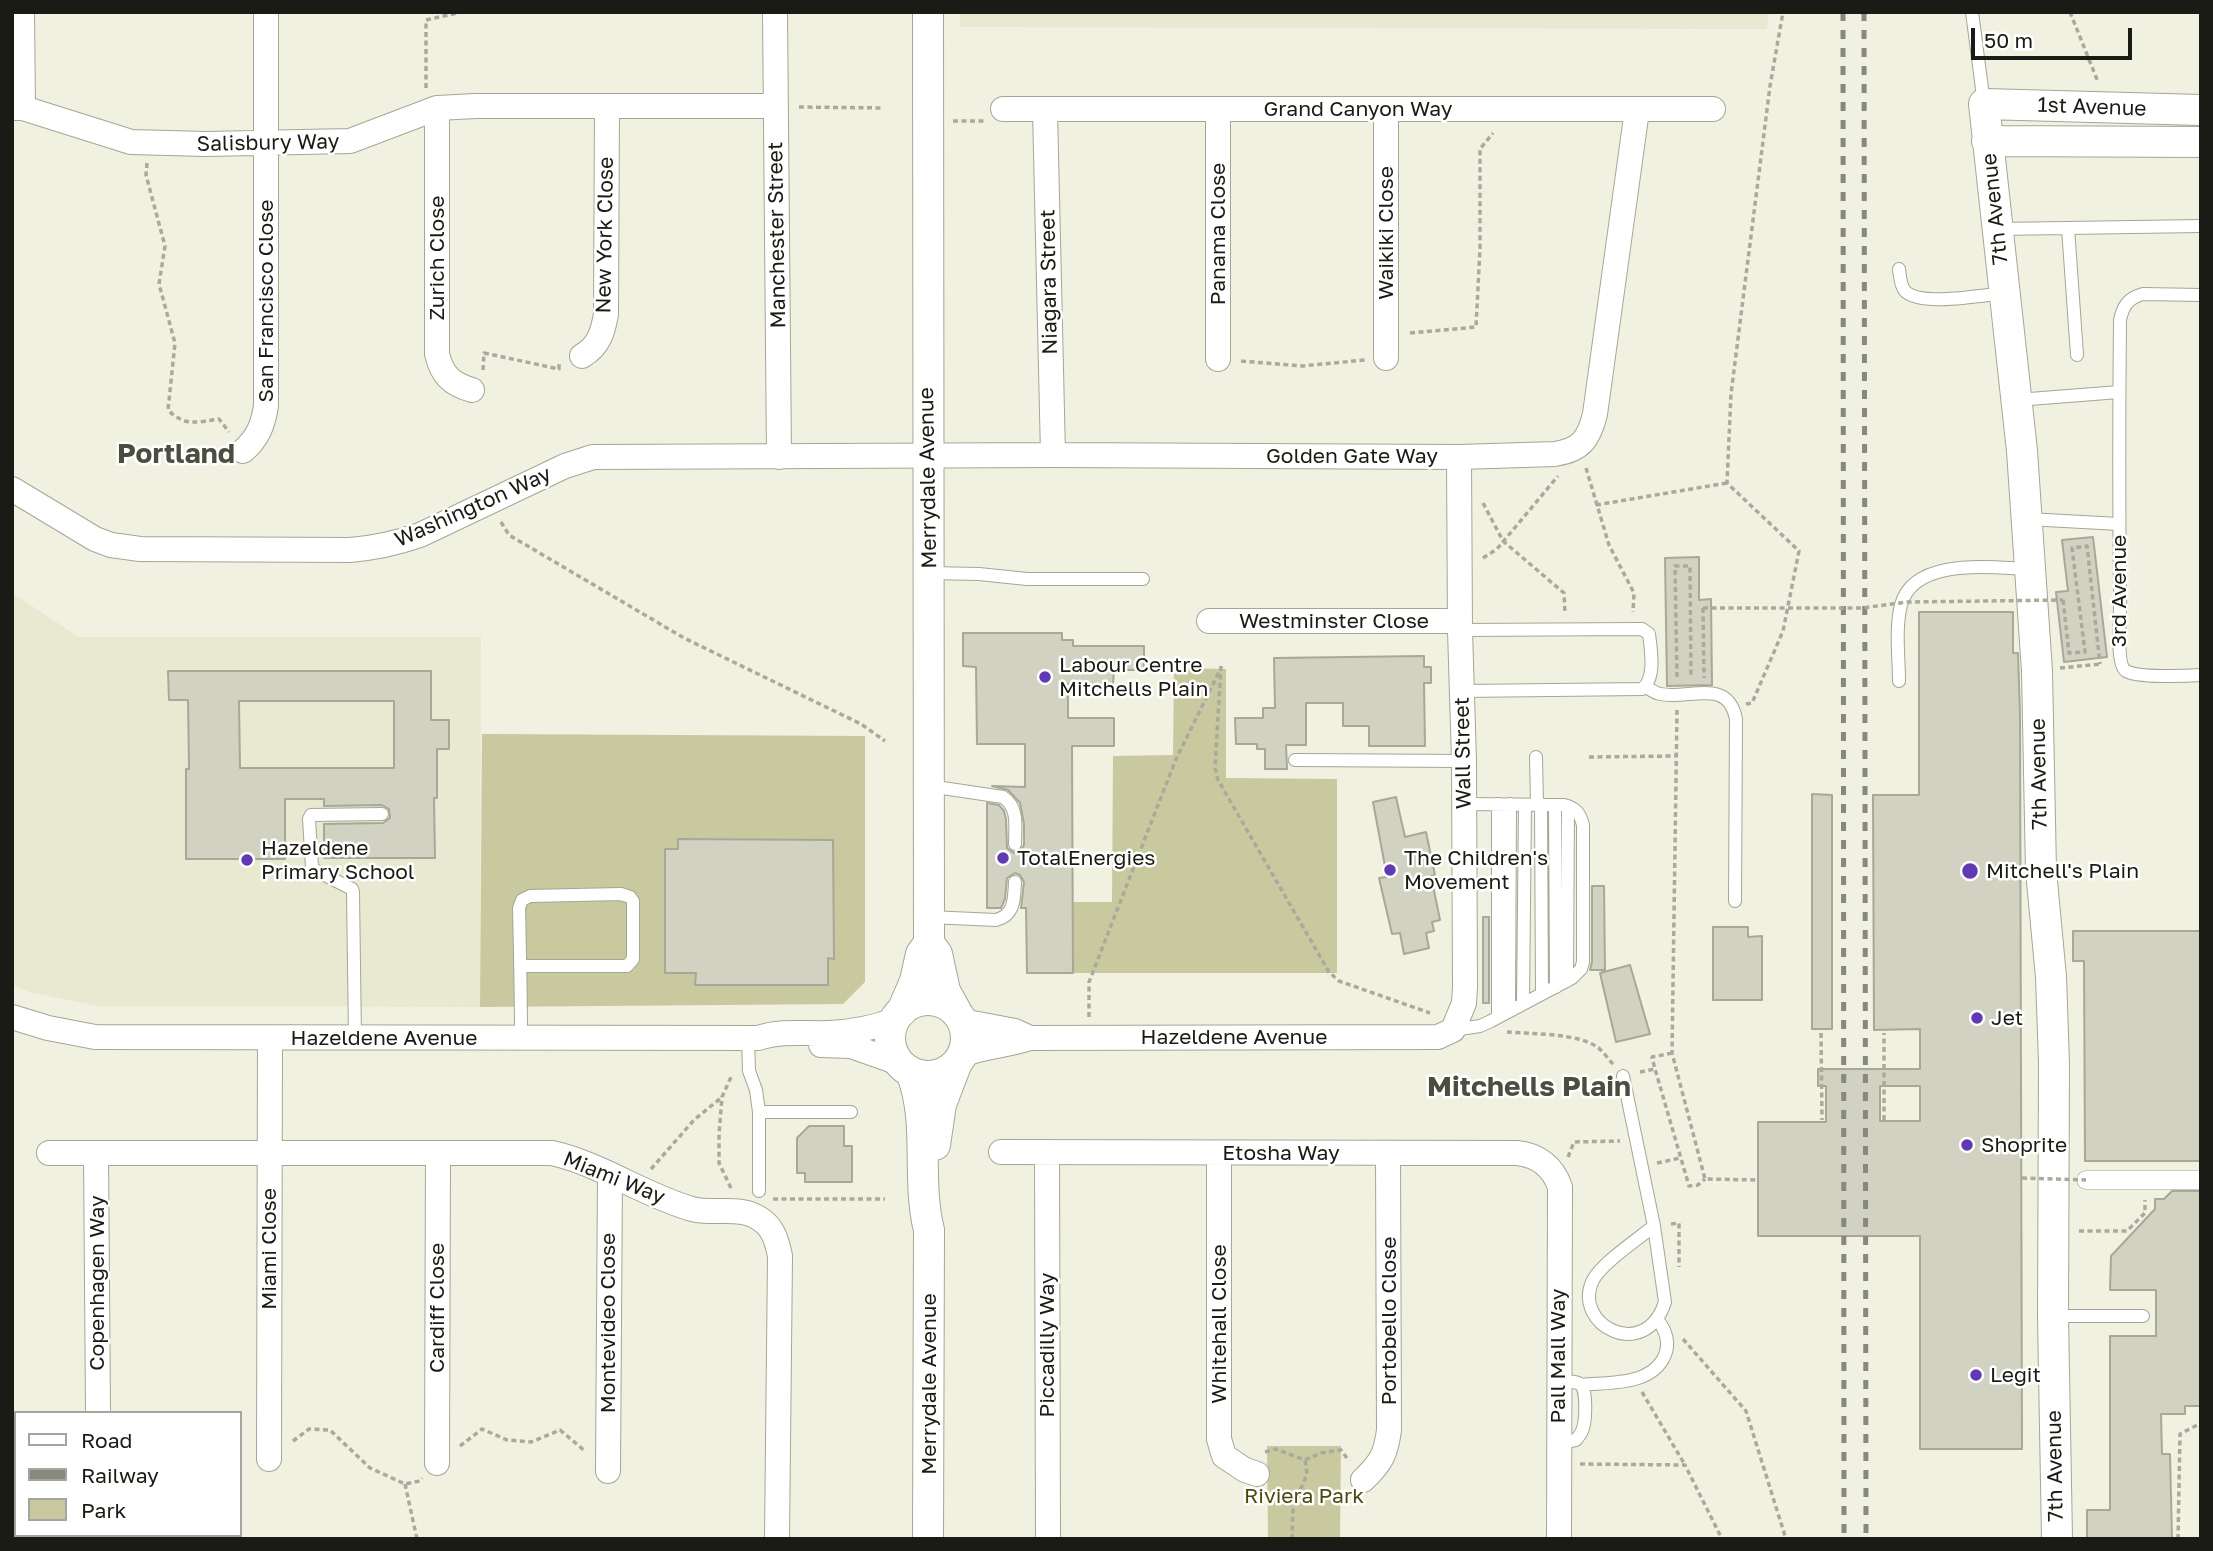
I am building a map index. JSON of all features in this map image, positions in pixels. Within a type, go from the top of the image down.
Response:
[{"type":"street","points":[[18,108],[22,12]]},
{"type":"street","name":"San Francisco Close","points":[[243,451],[261,430],[266,406],[266,12]]},
{"type":"street","name":"Manchester Street","points":[[775,12],[779,457]]},
{"type":"street","name":"Merrydale Avenue","points":[[898,1016],[915,981],[929,930],[928,12]]},
{"type":"street","name":"1st Avenue","points":[[1984,104],[2201,110]]},
{"type":"street","name":"7th Avenue","points":[[1984,104],[2017,400],[2028,519],[2037,671],[2040,871],[2051,976],[2054,1063],[2053,1316],[2057,1539]]},
{"type":"street","name":"New York Close","points":[[582,356],[592,350],[599,341],[606,314],[607,106]]},
{"type":"street","name":"Salisbury Way","points":[[18,108],[117,138],[149,144],[351,141],[437,108],[775,106]]},
{"type":"street","name":"Zurich Close","points":[[437,108],[437,354],[447,377],[456,385],[472,390]]},
{"type":"street","name":"Grand Canyon Way","points":[[1003,109],[1713,109]]},
{"type":"street","name":"Waikiki Close","points":[[1386,109],[1386,358]]},
{"type":"street","name":"Niagara Street","points":[[1045,110],[1052,454]]},
{"type":"street","name":"Panama Close","points":[[1218,359],[1219,110]]},
{"type":"street","points":[[1584,441],[1591,432],[1595,414],[1637,110]]},
{"type":"street","name":"1st Avenue","points":[[1987,141],[2201,142]]},
{"type":"street","name":"Golden Gate Way","points":[[779,457],[1052,454],[1459,457],[1562,453],[1569,452],[1584,441]]},
{"type":"street","name":"Washington Way","points":[[12,489],[95,539],[111,545],[139,549],[370,549],[420,535],[565,466],[593,457],[779,457]]},
{"type":"street","name":"Wall Street","points":[[1441,1027],[1464,1003],[1465,804],[1459,457]]},
{"type":"street","name":"Westminster Close","points":[[1209,621],[1460,626]]},
{"type":"street","name":"Merrydale Avenue","points":[[929,930],[946,991],[959,1016]]},
{"type":"street","points":[[922,1000],[946,1004],[959,1016],[966,1032],[966,1044],[959,1060],[946,1072],[934,1075],[922,1075],[906,1068],[894,1055],[891,1044],[891,1032],[898,1016],[911,1004],[922,1000]]},
{"type":"street","name":"Hazeldene Avenue","points":[[12,1017],[48,1028],[95,1037],[753,1038],[774,1033],[848,1031],[878,1026],[898,1016]]},
{"type":"street","name":"Hazeldene Avenue","points":[[959,1016],[1015,1031],[1030,1038]]},
{"type":"street","name":"Hazeldene Avenue","points":[[959,1060],[977,1049],[1014,1044],[1030,1038],[1441,1027]]},
{"type":"street","name":"Miami Close","points":[[269,1459],[270,1038]]},
{"type":"street","name":"Hazeldene Avenue","points":[[753,1038],[774,1044],[852,1046],[906,1068]]},
{"type":"street","name":"Merrydale Avenue","points":[[929,1230],[935,1209],[936,1128],[941,1104],[959,1060]]},
{"type":"street","name":"Merrydale Avenue","points":[[906,1068],[919,1102],[923,1208],[929,1230],[928,1539]]},
{"type":"street","name":"Etosha Way","points":[[1001,1152],[1525,1154],[1560,1170]]},
{"type":"street","name":"Piccadilly Way","points":[[1047,1152],[1048,1539]]},
{"type":"street","name":"Miami Way","points":[[49,1153],[552,1153],[570,1157],[694,1209],[750,1214],[760,1218],[770,1227],[780,1256],[777,1539]]},
{"type":"street","name":"Copenhagen Way","points":[[96,1153],[98,1411]]},
{"type":"street","name":"Whitehall Close","points":[[1219,1153],[1219,1439],[1224,1456],[1245,1470],[1261,1468]]},
{"type":"street","name":"Portobello Close","points":[[1363,1480],[1383,1458],[1389,1430],[1388,1153]]},
{"type":"street","name":"Cardiff Close","points":[[437,1463],[438,1154]]},
{"type":"street","name":"Pall Mall Way","points":[[1559,1539],[1558,1453],[1569,1383],[1560,1170]]},
{"type":"street","name":"Montevideo Close","points":[[608,1471],[610,1174]]},
{"type":"street","points":[[2086,1180],[2201,1180]]},
{"type":"lane","name":"7th Avenue","points":[[1972,12],[1984,104]]},
{"type":"lane","points":[[1997,229],[2201,226]]},
{"type":"lane","points":[[2068,228],[2077,355]]},
{"type":"lane","points":[[1899,269],[1904,290],[1912,296],[1940,299],[2004,293]]},
{"type":"lane","points":[[2119,524],[2122,309],[2134,296],[2143,294],[2201,295]]},
{"type":"lane","points":[[2017,400],[2119,392]]},
{"type":"lane","name":"3rd Avenue","points":[[2028,519],[2119,524],[2120,662],[2126,671],[2139,675],[2201,675]]},
{"type":"lane","points":[[1899,681],[1901,606],[1907,590],[1916,581],[1936,572],[1961,568],[2031,569]]},
{"type":"lane","points":[[929,573],[1027,579],[1143,579]]},
{"type":"lane","points":[[1460,626],[1632,628],[1642,629],[1649,634],[1650,678],[1645,687],[1637,690],[1462,691]]},
{"type":"lane","points":[[1645,687],[1660,694],[1716,694],[1734,707],[1735,901]]},
{"type":"lane","points":[[1536,757],[1545,805],[1561,984]]},
{"type":"lane","points":[[1295,760],[1464,761]]},
{"type":"lane","points":[[929,786],[1003,797],[1015,810],[1015,844]]},
{"type":"lane","points":[[1441,1027],[1480,1026],[1577,974],[1581,969],[1583,954],[1581,814],[1573,808],[1545,805],[1465,804]]},
{"type":"lane","points":[[1504,804],[1504,1013]]},
{"type":"lane","points":[[1542,994],[1545,805]]},
{"type":"lane","points":[[1523,1003],[1545,805]]},
{"type":"lane","points":[[355,1038],[353,892],[312,867],[309,819],[311,815],[382,814]]},
{"type":"lane","points":[[929,930],[1003,918],[1013,907],[1015,882]]},
{"type":"lane","points":[[520,966],[627,965],[632,959],[633,901],[621,894],[526,896],[519,908],[521,1038]]},
{"type":"lane","points":[[753,1038],[748,1071],[756,1090],[759,1112],[759,1191]]},
{"type":"lane","points":[[1623,1076],[1654,1226],[1665,1302],[1653,1324],[1639,1332],[1617,1332],[1600,1323],[1594,1315],[1590,1293],[1594,1279],[1654,1226]]},
{"type":"lane","points":[[759,1112],[851,1112]]},
{"type":"lane","points":[[2053,1316],[2143,1316]]},
{"type":"lane","points":[[1569,1383],[1634,1379],[1651,1373],[1666,1352],[1665,1330],[1657,1319]]},
{"type":"path","points":[[437,108],[426,91],[426,20],[461,12]]},
{"type":"path","points":[[1734,707],[1752,703],[1783,631],[1798,551],[1727,483],[1731,394],[1770,86],[1783,12]]},
{"type":"path","points":[[2070,12],[2099,85]]},
{"type":"path","points":[[775,106],[884,108]]},
{"type":"path","points":[[946,118],[954,121],[997,121],[1003,109]]},
{"type":"path","points":[[1218,359],[1302,366],[1386,358],[1404,333],[1476,327],[1480,247],[1480,149],[1500,125],[1524,109]]},
{"type":"path","points":[[149,144],[145,175],[165,246],[159,284],[175,343],[168,410],[178,420],[189,423],[219,419],[243,451]]},
{"type":"path","points":[[472,390],[482,390],[484,353],[559,369],[560,353],[582,356]]},
{"type":"path","points":[[1584,441],[1585,462],[1596,505],[1609,545],[1633,593],[1632,628]]},
{"type":"path","points":[[1459,559],[1485,557],[1503,541],[1562,471],[1562,453]]},
{"type":"path","points":[[1596,505],[1727,483]]},
{"type":"path","points":[[1481,499],[1503,541],[1564,593],[1566,629]]},
{"type":"path","points":[[489,502],[509,535],[684,638],[861,724],[885,741]]},
{"type":"path","points":[[1704,678],[1703,608],[1862,608],[1907,602],[2063,600],[2069,653],[2085,652],[2072,548],[2087,546],[2100,664]]},
{"type":"path","points":[[1691,679],[1690,566],[1675,566],[1677,694],[1672,1052],[1705,1179]]},
{"type":"path","points":[[2037,671],[2120,662]]},
{"type":"path","points":[[1090,1019],[1089,982],[1176,759],[1221,666],[1215,768],[1219,780],[1329,972],[1339,981],[1441,1027]]},
{"type":"path","points":[[1589,757],[1675,756]]},
{"type":"path","points":[[1497,1031],[1586,1042],[1598,1048],[1623,1076]]},
{"type":"path","points":[[1821,1033],[1822,1120]]},
{"type":"path","points":[[1884,1033],[1884,1120]]},
{"type":"path","points":[[1672,1052],[1652,1056],[1689,1186],[1698,1185],[1705,1179],[1758,1180]]},
{"type":"path","points":[[646,1177],[694,1120],[722,1097],[719,1163],[736,1199]]},
{"type":"path","points":[[1560,1170],[1574,1142],[1636,1140]]},
{"type":"path","points":[[1642,1166],[1680,1158]]},
{"type":"path","points":[[2022,1178],[2086,1180]]},
{"type":"path","points":[[2077,1231],[2127,1231],[2145,1213],[2145,1180]]},
{"type":"path","points":[[768,1201],[885,1199]]},
{"type":"path","points":[[1654,1226],[1679,1223],[1679,1279]]},
{"type":"path","points":[[1679,1334],[1746,1411],[1786,1539]]},
{"type":"path","points":[[1634,1379],[1685,1465],[1722,1539]]},
{"type":"path","points":[[2178,1539],[2180,1434],[2201,1423]]},
{"type":"path","points":[[269,1459],[309,1429],[330,1430],[370,1468],[405,1484],[420,1480],[437,1463],[482,1429],[507,1440],[531,1442],[560,1430],[608,1471]]},
{"type":"path","points":[[1261,1468],[1265,1451],[1275,1449],[1305,1460],[1321,1453],[1341,1450],[1363,1480]]},
{"type":"path","points":[[1558,1453],[1685,1465]]},
{"type":"path","points":[[1292,1539],[1293,1508],[1307,1474],[1305,1460]]},
{"type":"path","points":[[405,1484],[418,1539]]},
{"type":"shaded area","points":[[960,12],[1769,12],[1767,29],[960,27]]},
{"type":"shaded area","name":"Hazeldene Primary School","points":[[12,593],[79,637],[481,637],[480,1007],[98,1006],[29,992],[12,985]]},
{"type":"green space","points":[[1174,668],[1226,669],[1226,778],[1337,779],[1337,973],[1073,973],[1073,902],[1112,902],[1113,756],[1173,755]]},
{"type":"green space","points":[[482,734],[865,736],[865,982],[843,1004],[480,1007]]},
{"type":"green space","name":"Riviera Park","points":[[1267,1446],[1341,1446],[1340,1539],[1268,1539]]},
{"type":"green space","points":[[14,1487],[14,1537],[171,1539],[12,1539]]},
{"type":"building","points":[[2093,537],[2107,657],[2064,662],[2056,592],[2068,591],[2062,540]]},
{"type":"building","points":[[1699,557],[1699,600],[1711,599],[1712,685],[1667,686],[1665,558]]},
{"type":"building","name":"Mitchell's Plain","points":[[1919,612],[2013,612],[2013,653],[2018,653],[2020,715],[2022,1449],[1920,1449],[1920,1236],[1758,1236],[1758,1122],[1826,1122],[1826,1086],[1818,1086],[1818,1069],[1920,1069],[1920,1029],[1874,1030],[1873,795],[1919,795]],"holes":[[[1880,1086],[1920,1086],[1920,1121],[1880,1121]]]},
{"type":"building","points":[[963,633],[1062,633],[1062,640],[1073,640],[1073,646],[1144,646],[1144,670],[1114,670],[1113,684],[1068,684],[1068,718],[1114,718],[1114,746],[1072,746],[1073,973],[1027,973],[1026,908],[1021,908],[1024,882],[1020,875],[1015,873],[1007,878],[1005,899],[1001,908],[987,908],[987,803],[999,805],[1004,811],[1007,848],[1014,853],[1020,851],[1024,845],[1024,824],[1020,803],[1008,790],[992,786],[1025,787],[1025,744],[977,744],[976,667],[963,666]]},
{"type":"building","points":[[1424,656],[1424,667],[1431,667],[1431,683],[1424,683],[1425,746],[1369,746],[1369,726],[1343,726],[1343,703],[1306,703],[1306,745],[1286,745],[1287,769],[1265,769],[1265,749],[1257,749],[1257,744],[1236,744],[1235,718],[1263,718],[1263,708],[1275,708],[1274,658]]},
{"type":"building","points":[[168,671],[431,671],[431,720],[449,720],[449,749],[437,749],[437,798],[434,798],[435,858],[324,858],[324,824],[383,823],[390,818],[389,809],[382,805],[324,806],[324,799],[285,799],[285,859],[186,859],[188,700],[169,700]],"holes":[[[239,701],[394,701],[394,768],[240,768]]]},
{"type":"building","points":[[1812,794],[1832,795],[1832,1029],[1812,1029]]},
{"type":"building","points":[[1396,797],[1405,837],[1426,832],[1435,875],[1431,876],[1440,920],[1432,922],[1434,931],[1426,933],[1429,948],[1404,954],[1400,933],[1392,934],[1379,878],[1387,877],[1373,802]]},
{"type":"building","points":[[678,839],[833,840],[834,959],[828,958],[828,985],[695,985],[696,973],[665,973],[665,849],[678,849]]},
{"type":"building","points":[[1592,886],[1604,886],[1605,970],[1590,970]]},
{"type":"building","points":[[1483,917],[1489,917],[1489,1003],[1483,1003]]},
{"type":"building","points":[[1713,927],[1748,927],[1748,937],[1762,936],[1762,1000],[1713,1000]]},
{"type":"building","points":[[2073,931],[2201,931],[2201,1161],[2085,1161],[2084,961],[2073,961]]},
{"type":"building","points":[[1630,965],[1650,1034],[1616,1042],[1600,973]]},
{"type":"building","points":[[809,1126],[844,1126],[844,1146],[852,1146],[852,1182],[805,1182],[805,1173],[797,1173],[797,1138]]},
{"type":"building","points":[[2172,1191],[2201,1191],[2201,1406],[2185,1406],[2185,1414],[2161,1414],[2162,1454],[2170,1454],[2172,1539],[2087,1539],[2087,1510],[2110,1510],[2110,1336],[2156,1336],[2156,1290],[2110,1290],[2111,1256],[2155,1209],[2155,1199],[2164,1199]]},
{"type":"railway","points":[[1843,12],[1844,1539]]},
{"type":"railway","points":[[1864,12],[1866,1539]]},
{"type":"place","name":"Labour Centre Mitchells Plain","points":[[1045,677]]},
{"type":"place","name":"TotalEnergies","points":[[1003,858]]},
{"type":"place","name":"Hazeldene Primary School","points":[[247,860]]},
{"type":"place","name":"The Children's Movement","points":[[1390,870]]},
{"type":"place","name":"Mitchell's Plain","points":[[1970,871]]},
{"type":"place","name":"Jet","points":[[1977,1018]]},
{"type":"place","name":"Shoprite","points":[[1967,1145]]},
{"type":"place","name":"Legit","points":[[1976,1375]]},
{"type":"district","name":"Portland","points":[[176,454]]},
{"type":"district","name":"Mitchells Plain","points":[[1529,1087]]}]
